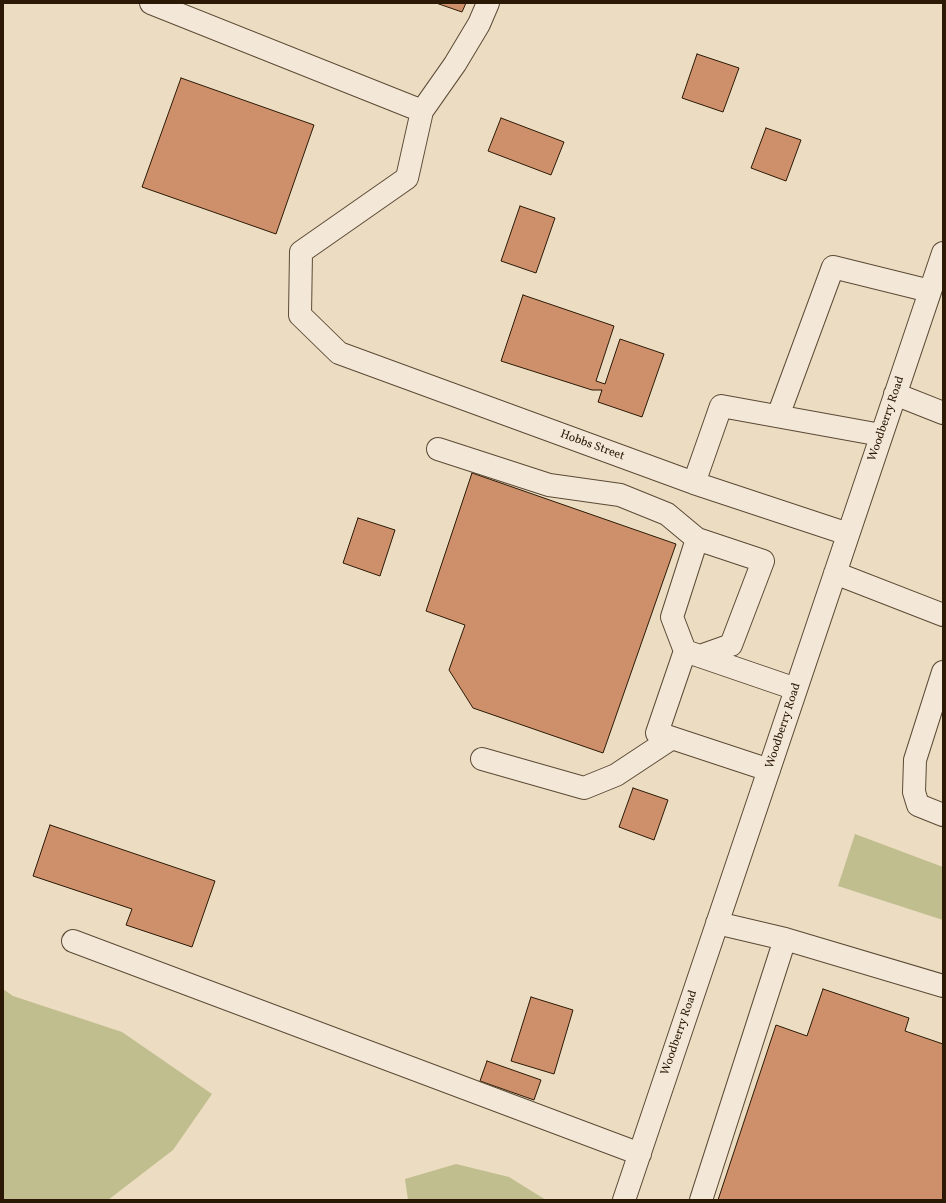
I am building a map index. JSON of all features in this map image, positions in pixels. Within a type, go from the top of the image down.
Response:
[{"type":"street","points":[[151,3],[422,111],[455,64],[479,24],[488,3]]},
{"type":"street","name":"Hobbs Street","points":[[422,111],[407,178],[301,252],[300,315],[339,353],[694,483],[848,534]]},
{"type":"street","name":"Woodberry Road","points":[[624,1200],[943,253]]},
{"type":"street","points":[[778,416],[833,266],[930,291]]},
{"type":"street","points":[[895,394],[943,413]]},
{"type":"street","points":[[694,483],[721,406],[881,435]]},
{"type":"street","points":[[438,449],[549,485],[620,495],[667,514],[697,538],[763,560],[731,645],[692,653]]},
{"type":"street","points":[[697,538],[672,617],[692,653],[796,689]]},
{"type":"street","points":[[835,573],[943,615]]},
{"type":"street","points":[[692,653],[657,733],[769,770]]},
{"type":"street","points":[[943,672],[915,760],[914,792],[918,805],[943,815]]},
{"type":"street","points":[[482,760],[584,788],[616,775],[672,738]]},
{"type":"street","points":[[717,923],[785,939],[943,986]]},
{"type":"street","points":[[701,1200],[785,939]]},
{"type":"street","points":[[73,941],[640,1154]]},
{"type":"shaded area","points":[[855,834],[943,867],[943,920],[838,886]]},
{"type":"shaded area","points":[[3,989],[13,996],[122,1032],[212,1094],[173,1150],[108,1200],[3,1200]]},
{"type":"shaded area","points":[[456,1164],[509,1177],[546,1200],[408,1200],[405,1179]]},
{"type":"building","points":[[436,3],[466,3],[462,12]]},
{"type":"building","points":[[697,54],[739,68],[723,112],[682,98]]},
{"type":"building","points":[[181,78],[314,125],[276,234],[142,187]]},
{"type":"building","points":[[501,118],[564,142],[551,175],[488,151]]},
{"type":"building","points":[[766,128],[801,140],[786,181],[751,168]]},
{"type":"building","points":[[520,206],[555,218],[536,273],[501,261]]},
{"type":"building","points":[[523,295],[614,326],[596,381],[605,384],[620,339],[664,354],[642,417],[598,402],[602,390],[592,390],[501,361]]},
{"type":"building","points":[[472,473],[676,544],[603,753],[473,708],[449,670],[465,625],[426,611]]},
{"type":"building","points":[[358,518],[395,530],[380,576],[343,563]]},
{"type":"building","points":[[633,788],[668,800],[654,840],[619,827]]},
{"type":"building","points":[[50,825],[215,881],[192,947],[126,925],[132,909],[33,876]]},
{"type":"building","points":[[823,989],[909,1018],[905,1031],[943,1044],[943,1200],[718,1200],[776,1025],[807,1036]]},
{"type":"building","points":[[531,997],[573,1010],[554,1074],[511,1061]]},
{"type":"building","points":[[487,1061],[541,1080],[534,1100],[480,1081]]}]
